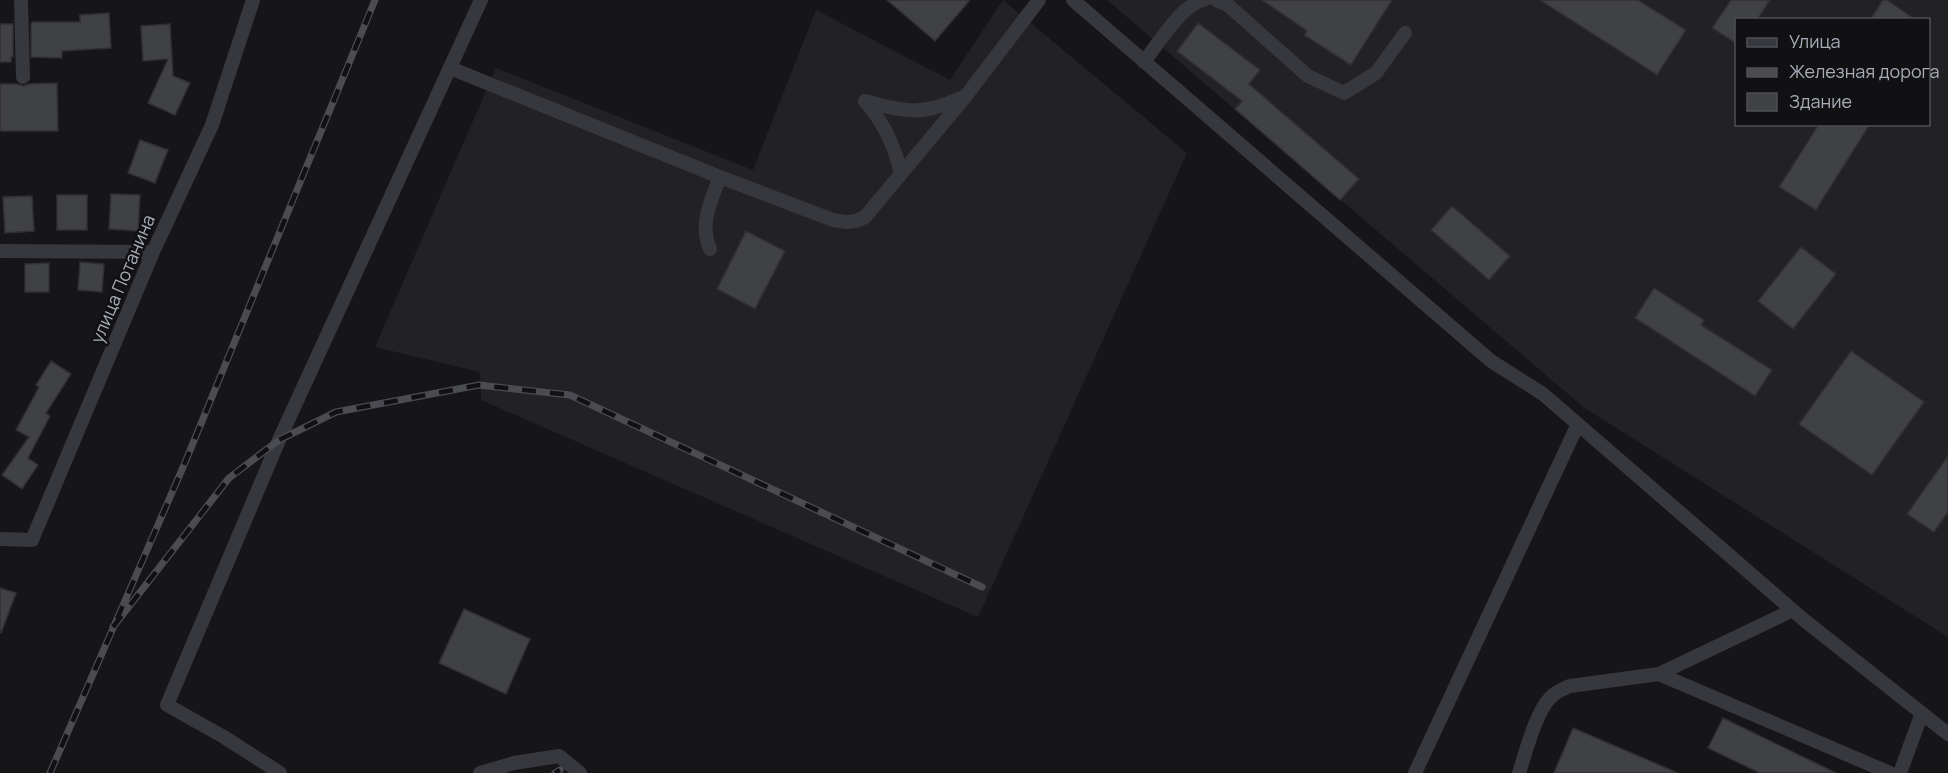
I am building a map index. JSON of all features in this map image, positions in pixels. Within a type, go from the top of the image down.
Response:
[{"type":"street","points":[[21,0],[23,77]]},
{"type":"street","name":"улица Потанина","points":[[0,539],[32,540],[153,252],[212,125],[254,0]]},
{"type":"street","points":[[280,773],[224,737],[167,705],[279,440],[481,0]]},
{"type":"street","points":[[450,68],[720,177],[833,220],[847,223],[865,216],[965,97],[1039,0]]},
{"type":"street","points":[[1072,0],[1491,361],[1543,394],[1793,610],[1948,734]]},
{"type":"street","points":[[1144,62],[1180,15],[1197,1],[1204,0]]},
{"type":"street","points":[[1216,0],[1228,5],[1308,76],[1344,93],[1376,73],[1405,33]]},
{"type":"street","points":[[901,173],[896,150],[887,131],[865,100],[897,110],[919,111],[939,108],[965,97]]},
{"type":"street","points":[[710,249],[705,237],[705,219],[720,177]]},
{"type":"street","points":[[0,251],[153,252]]},
{"type":"street","points":[[1415,773],[1578,424]]},
{"type":"street","points":[[1519,773],[1543,708],[1550,698],[1560,691],[1570,686],[1659,674],[1793,610]]},
{"type":"street","points":[[1659,674],[1890,773]]},
{"type":"street","points":[[1900,773],[1922,713]]},
{"type":"street","points":[[480,773],[514,763],[559,756],[580,773]]},
{"type":"shaded area","points":[[1003,0],[1187,153],[978,617],[481,400],[480,372],[375,347],[496,68],[753,170],[816,10],[950,80]]},
{"type":"shaded area","points":[[1107,0],[1948,0],[1948,637],[1583,407]]},
{"type":"building","points":[[887,0],[970,0],[935,41]]},
{"type":"building","points":[[1262,0],[1392,0],[1351,65],[1304,35],[1307,31]]},
{"type":"building","points":[[1540,0],[1638,0],[1686,30],[1657,75]]},
{"type":"building","points":[[1731,0],[1770,0],[1758,18],[1735,18],[1735,43],[1712,28]]},
{"type":"building","points":[[1883,0],[1887,0],[1913,18],[1871,18]]},
{"type":"building","points":[[109,13],[111,48],[62,51],[62,58],[31,57],[31,24],[33,22],[80,22],[80,15]]},
{"type":"building","points":[[1198,23],[1260,70],[1249,84],[1359,179],[1340,200],[1235,109],[1242,101],[1177,51]]},
{"type":"building","points":[[0,24],[13,24],[11,62],[0,62]]},
{"type":"building","points":[[170,24],[173,76],[190,83],[175,115],[148,103],[168,59],[143,61],[141,26]]},
{"type":"building","points":[[57,83],[58,131],[0,131],[0,84],[23,86]]},
{"type":"building","points":[[1818,126],[1869,126],[1816,210],[1779,187]]},
{"type":"building","points":[[140,140],[168,150],[155,183],[128,173]]},
{"type":"building","points":[[111,194],[140,195],[138,231],[109,229]]},
{"type":"building","points":[[57,195],[87,195],[87,230],[57,230]]},
{"type":"building","points":[[32,196],[34,231],[5,233],[3,197]]},
{"type":"building","points":[[1452,206],[1510,256],[1489,280],[1431,230]]},
{"type":"building","points":[[746,231],[785,251],[755,309],[717,289]]},
{"type":"building","points":[[1801,247],[1836,274],[1793,329],[1758,301]]},
{"type":"building","points":[[80,262],[104,264],[102,292],[78,290]]},
{"type":"building","points":[[49,263],[49,292],[25,292],[25,264]]},
{"type":"building","points":[[1654,288],[1704,320],[1701,325],[1772,370],[1755,396],[1635,318]]},
{"type":"building","points":[[1851,351],[1924,402],[1872,475],[1799,424]]},
{"type":"building","points":[[51,361],[71,374],[46,413],[50,416],[28,458],[38,465],[22,489],[2,475],[29,437],[16,430],[39,387],[36,385]]},
{"type":"building","points":[[1948,456],[1948,512],[1934,532],[1907,514]]},
{"type":"building","points":[[0,588],[16,593],[1,633],[0,632]]},
{"type":"building","points":[[464,609],[530,639],[506,694],[439,663]]},
{"type":"building","points":[[1723,718],[1836,773],[1760,773],[1708,748]]},
{"type":"building","points":[[1573,728],[1678,773],[1554,773]]},
{"type":"railway","points":[[50,773],[184,465],[375,0]]},
{"type":"railway","points":[[113,627],[229,478],[279,440],[336,412],[479,385],[570,395],[982,587]]},
{"type":"railway","points":[[555,773],[560,770]]}]
